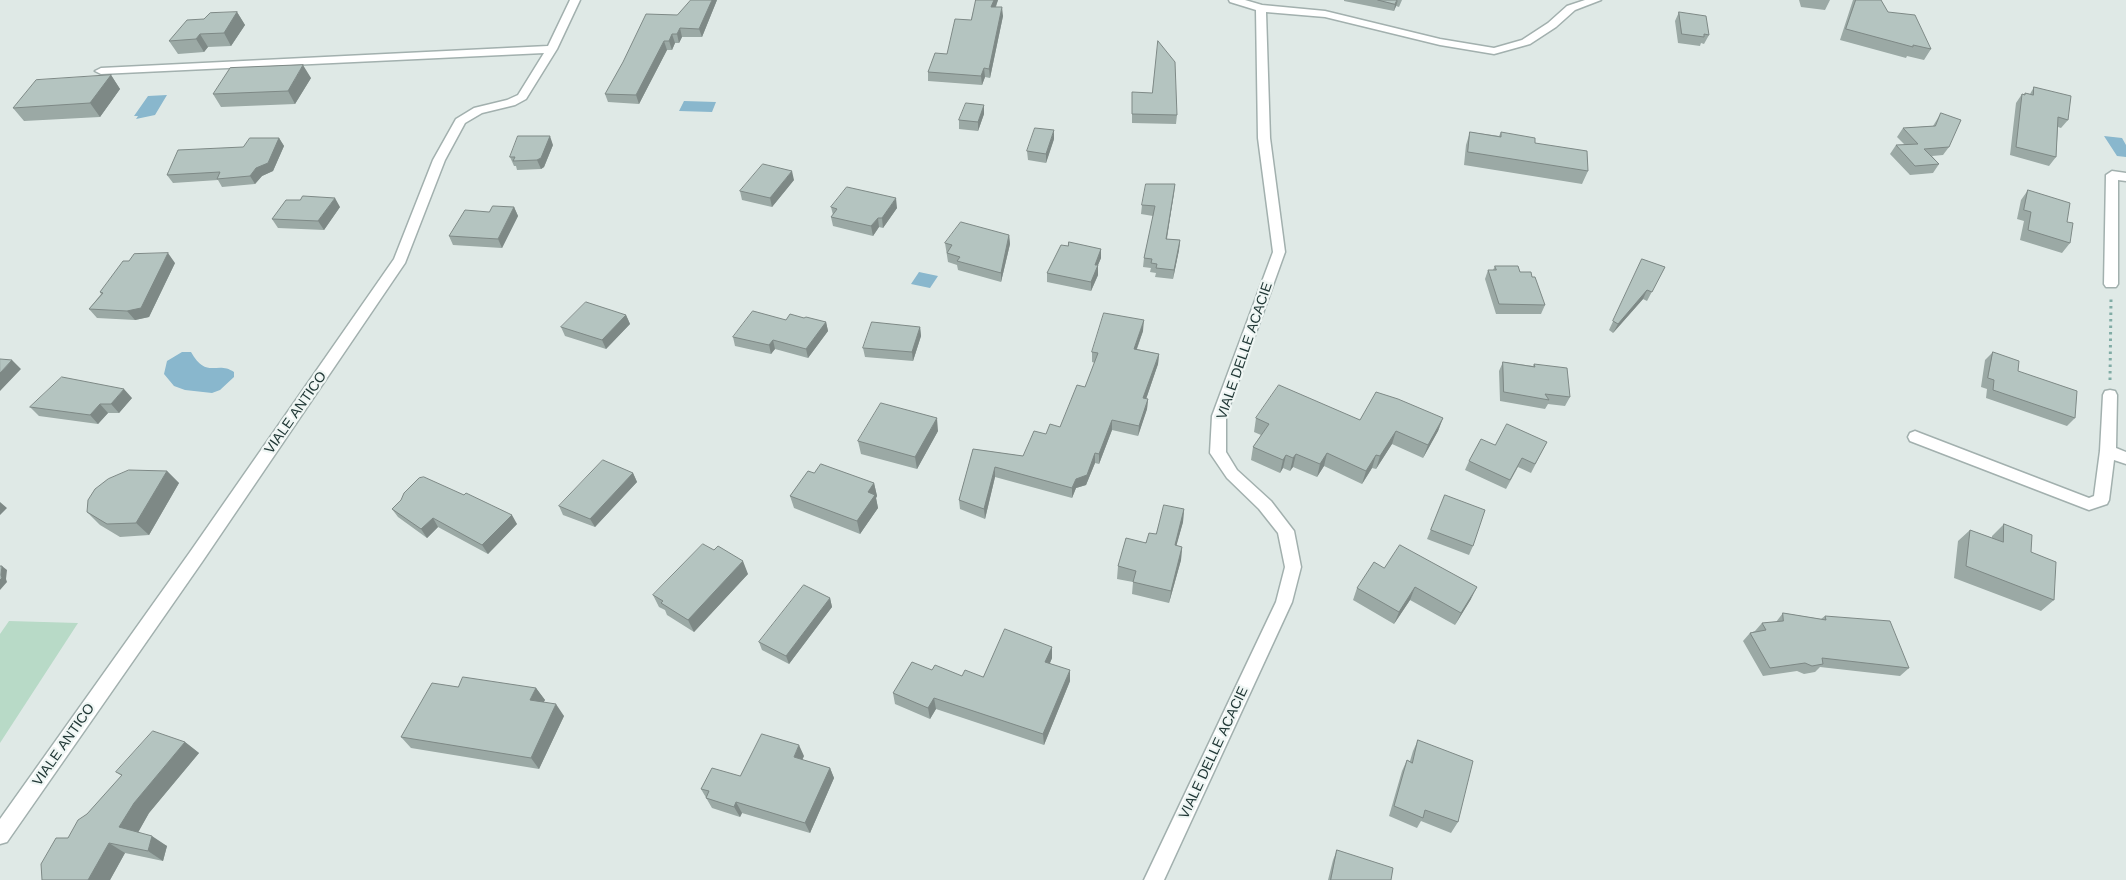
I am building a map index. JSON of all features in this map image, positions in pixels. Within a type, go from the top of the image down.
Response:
[{"type":"street","name":"VIALE ANTICO","points":[[0,835],[207,541],[400,260],[439,160],[460,120],[478,110],[511,103],[522,97],[552,49],[574,0]]},
{"type":"street","points":[[1234,0],[1261,8],[1325,14],[1440,42],[1494,52],[1526,42],[1552,25],[1571,8],[1596,0]]},
{"type":"street","name":"VIALE DELLE ACACIE","points":[[1154,880],[1284,602],[1293,567],[1286,531],[1265,505],[1232,474],[1218,454],[1219,416],[1279,252],[1264,138],[1261,8]]},
{"type":"street","points":[[101,71],[552,49]]},
{"type":"street","points":[[2111,284],[2112,175],[2126,177]]},
{"type":"street","points":[[1915,437],[2089,504],[2101,500],[2108,452],[2110,395]]},
{"type":"street","points":[[2108,452],[2126,458]]},
{"type":"path","points":[[2110,395],[2111,284]]},
{"type":"green space","points":[[9,621],[78,623],[0,743],[0,634]]},
{"type":"water","points":[[167,95],[155,115],[136,119],[138,116],[134,116],[148,96]]},
{"type":"water","points":[[684,101],[716,102],[712,112],[679,111]]},
{"type":"water","points":[[2104,136],[2122,138],[2126,145],[2126,157],[2117,156]]},
{"type":"water","points":[[919,272],[938,276],[930,288],[911,284]]},
{"type":"water","points":[[182,352],[191,352],[202,365],[207,367],[228,369],[234,372],[234,377],[220,390],[212,393],[185,390],[174,386],[164,374],[167,361]]},
{"type":"building","points":[[691,0],[712,0],[699,29],[680,28],[677,34],[672,34],[669,41],[664,41],[636,95],[605,94],[646,14],[677,15]]},
{"type":"building","points":[[976,0],[994,0],[991,7],[1002,7],[989,69],[984,68],[981,76],[928,72],[935,53],[947,54],[955,19],[971,20]]},
{"type":"building","points":[[1378,0],[1397,0],[1395,4]]},
{"type":"building","points":[[1856,0],[1881,0],[1888,12],[1915,15],[1931,49],[1913,45],[1913,47],[1846,29]]},
{"type":"building","points":[[237,12],[224,33],[200,34],[196,39],[169,41],[187,20],[204,19],[210,13]]},
{"type":"building","points":[[1679,12],[1706,16],[1709,35],[1704,34],[1704,37],[1682,34]]},
{"type":"building","points":[[1158,41],[1175,62],[1177,115],[1132,114],[1132,92],[1152,93]]},
{"type":"building","points":[[303,65],[288,91],[213,94],[230,68]]},
{"type":"building","points":[[111,75],[90,103],[13,108],[36,80]]},
{"type":"building","points":[[2034,87],[2071,96],[2068,120],[2058,117],[2056,157],[2016,147],[2022,94],[2033,95]]},
{"type":"building","points":[[966,103],[984,105],[978,122],[959,120]]},
{"type":"building","points":[[1941,113],[1961,120],[1949,147],[1924,149],[1939,164],[1915,166],[1896,145],[1918,144],[1903,128],[1935,126]]},
{"type":"building","points":[[1035,128],[1054,130],[1046,154],[1027,151]]},
{"type":"building","points":[[1470,132],[1501,137],[1501,132],[1535,138],[1535,143],[1587,151],[1588,171],[1468,152]]},
{"type":"building","points":[[518,136],[550,136],[541,158],[537,160],[513,161],[515,157],[510,157]]},
{"type":"building","points":[[250,138],[279,138],[268,163],[256,168],[250,176],[217,179],[220,172],[167,175],[178,150],[243,147]]},
{"type":"building","points":[[763,164],[792,171],[770,198],[740,191]]},
{"type":"building","points":[[1146,184],[1175,184],[1166,239],[1180,240],[1174,270],[1156,268],[1157,264],[1151,263],[1152,259],[1144,258],[1155,206],[1142,205]]},
{"type":"building","points":[[847,187],[896,198],[882,218],[878,218],[871,226],[831,217],[837,209],[831,207]]},
{"type":"building","points":[[2028,190],[2070,203],[2067,222],[2073,223],[2070,243],[2028,230],[2031,212],[2024,210]]},
{"type":"building","points":[[303,196],[335,198],[318,221],[272,219],[286,200],[300,200]]},
{"type":"building","points":[[493,206],[514,207],[498,239],[449,236],[465,210],[489,212]]},
{"type":"building","points":[[961,222],[1009,235],[1001,273],[957,261],[960,257],[947,253],[952,245],[945,243]]},
{"type":"building","points":[[1069,242],[1101,249],[1095,265],[1098,265],[1091,282],[1047,273],[1061,245],[1068,246]]},
{"type":"building","points":[[168,253],[141,308],[127,311],[89,309],[103,293],[100,292],[123,261],[129,261],[134,254]]},
{"type":"building","points":[[1642,259],[1665,267],[1652,292],[1647,290],[1618,324],[1613,321]]},
{"type":"building","points":[[1495,266],[1518,266],[1520,272],[1531,272],[1532,277],[1535,277],[1545,305],[1499,304],[1488,270],[1496,270]]},
{"type":"building","points":[[586,302],[626,315],[602,340],[561,327]]},
{"type":"building","points":[[753,311],[786,320],[790,314],[826,322],[806,349],[773,340],[769,345],[733,337]]},
{"type":"building","points":[[1104,313],[1144,320],[1134,349],[1159,354],[1143,398],[1148,399],[1139,426],[1112,420],[1099,454],[1095,453],[1087,475],[1076,479],[1072,488],[995,467],[984,509],[959,500],[973,449],[1023,456],[1034,431],[1046,434],[1050,424],[1060,427],[1077,385],[1085,387],[1098,353],[1092,352]]},
{"type":"building","points":[[872,322],[920,327],[912,352],[863,348]]},
{"type":"building","points":[[1993,352],[2019,361],[2018,371],[2077,391],[2075,418],[1993,390],[1994,380],[1988,378]]},
{"type":"building","points":[[0,359],[12,360],[0,373]]},
{"type":"building","points":[[1503,362],[1535,367],[1534,364],[1567,368],[1570,397],[1545,394],[1549,400],[1504,392]]},
{"type":"building","points":[[62,377],[124,389],[111,404],[100,404],[90,415],[30,407]]},
{"type":"building","points":[[1279,385],[1360,420],[1376,392],[1443,418],[1428,445],[1396,431],[1380,456],[1376,455],[1366,471],[1327,453],[1320,464],[1296,454],[1293,458],[1286,455],[1283,460],[1253,447],[1269,424],[1256,418]]},
{"type":"building","points":[[881,403],[937,418],[915,457],[858,441]]},
{"type":"building","points":[[1507,424],[1547,442],[1535,464],[1522,458],[1510,480],[1469,461],[1481,439],[1495,445]]},
{"type":"building","points":[[603,460],[633,473],[590,519],[559,506]]},
{"type":"building","points":[[821,464],[874,483],[868,492],[875,495],[857,521],[790,496],[808,471],[814,473]]},
{"type":"building","points":[[129,470],[167,471],[136,523],[107,524],[87,512],[88,500],[95,489],[108,479]]},
{"type":"building","points":[[424,477],[464,495],[466,493],[512,515],[482,545],[433,518],[421,529],[392,509],[419,478]]},
{"type":"building","points":[[1445,495],[1485,510],[1473,546],[1431,530]]},
{"type":"building","points":[[1164,505],[1184,509],[1175,545],[1182,547],[1171,591],[1133,582],[1136,571],[1118,566],[1126,538],[1146,543],[1149,533],[1156,534]]},
{"type":"building","points":[[2004,524],[2032,535],[2031,552],[2056,562],[2054,600],[1966,566],[1970,530],[2003,542]]},
{"type":"building","points":[[703,544],[714,550],[718,546],[743,561],[688,620],[661,603],[663,601],[653,595]]},
{"type":"building","points":[[1400,545],[1477,587],[1461,613],[1415,587],[1399,612],[1357,588],[1374,562],[1384,568]]},
{"type":"building","points":[[0,566],[2,566],[2,578],[0,580]]},
{"type":"building","points":[[804,585],[830,598],[786,656],[759,642]]},
{"type":"building","points":[[1783,613],[1826,620],[1825,616],[1890,621],[1909,668],[1822,658],[1823,664],[1812,666],[1805,663],[1770,668],[1750,633],[1766,630],[1762,623],[1783,621]]},
{"type":"building","points":[[1005,629],[1052,647],[1045,662],[1070,670],[1043,734],[934,698],[928,708],[893,693],[912,662],[932,670],[935,665],[962,676],[965,670],[983,677]]},
{"type":"building","points":[[463,677],[536,688],[530,700],[556,704],[531,758],[401,737],[432,683],[458,687]]},
{"type":"building","points":[[153,731],[185,742],[134,803],[119,827],[152,836],[148,851],[109,843],[88,880],[42,880],[41,864],[56,838],[68,838],[78,820],[87,814],[122,775],[116,772]]},
{"type":"building","points":[[762,734],[799,745],[794,757],[830,768],[805,823],[736,802],[734,807],[706,798],[709,791],[701,789],[712,768],[740,776]]},
{"type":"building","points":[[1418,740],[1473,761],[1458,822],[1425,810],[1423,818],[1394,806],[1407,760],[1412,763]]},
{"type":"building","points":[[1337,850],[1393,868],[1391,880],[1331,880]]}]
